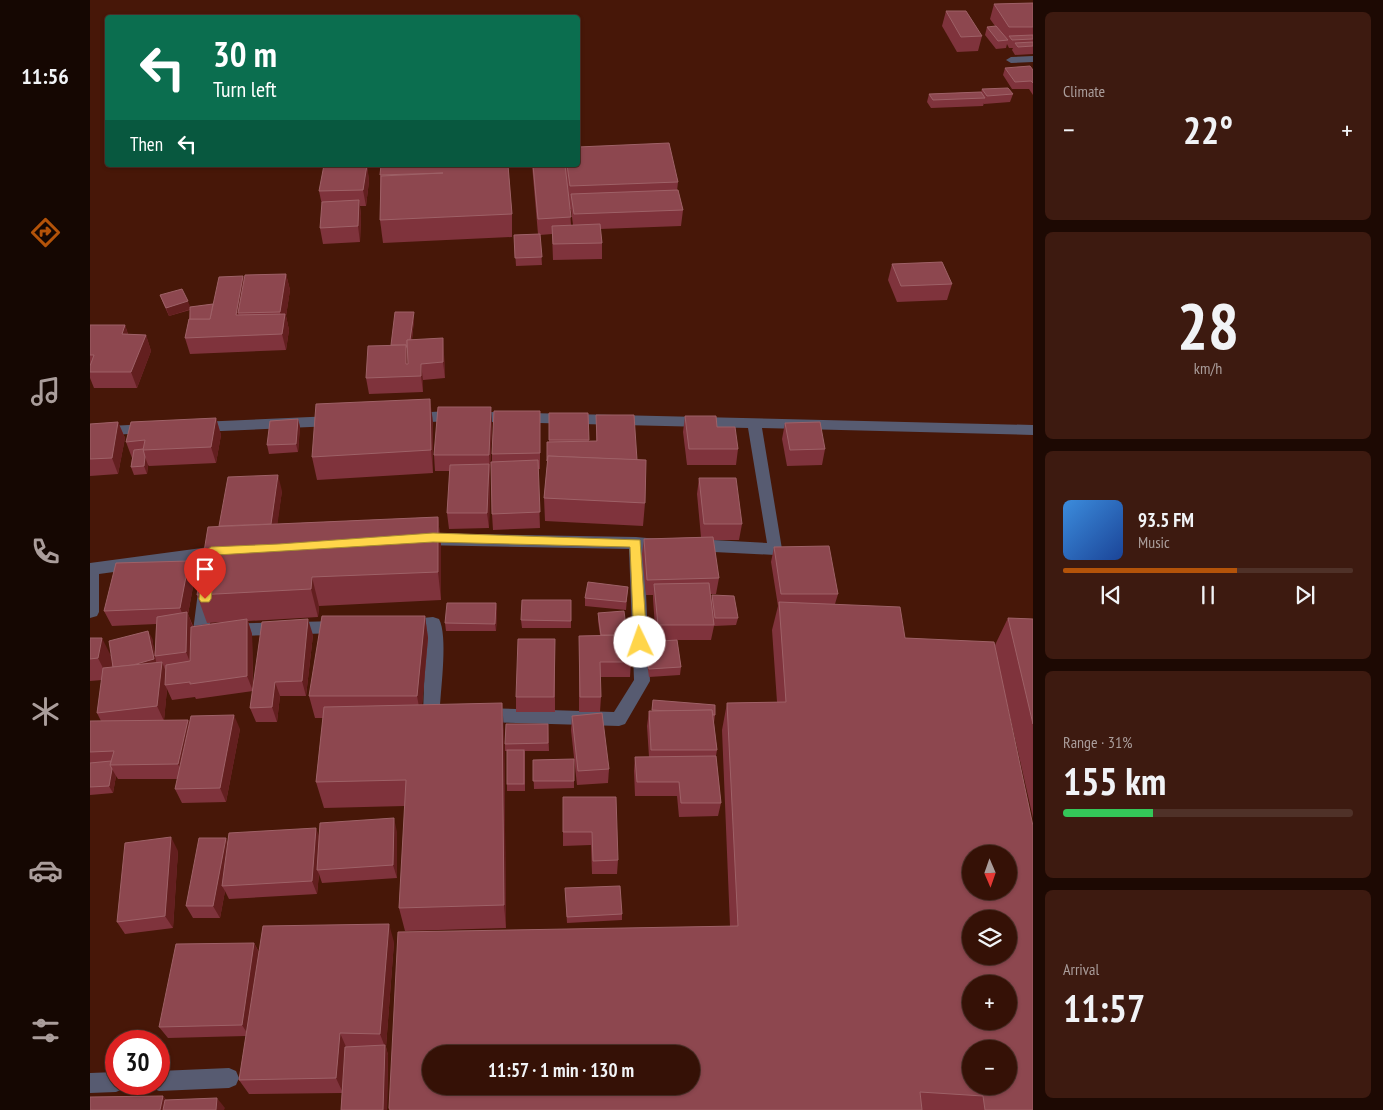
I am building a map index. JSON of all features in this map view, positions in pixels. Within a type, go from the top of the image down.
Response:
[{"type":"street","points":[[1010,60],[1033,59]]},
{"type":"street","points":[[401,418],[450,416],[1033,430]]},
{"type":"street","points":[[185,428],[342,421]]},
{"type":"street","points":[[404,540],[433,538],[636,543],[775,549],[754,423]]},
{"type":"street","points":[[90,432],[166,428]]},
{"type":"street","points":[[388,625],[433,623],[435,636],[432,714],[619,719],[642,681],[636,543]]},
{"type":"street","points":[[91,612],[92,570],[211,551],[240,550]]},
{"type":"street","points":[[211,551],[201,631],[352,627]]},
{"type":"street","points":[[170,1081],[229,1078]]},
{"type":"street","points":[[90,1083],[105,1082]]},
{"type":"building","points":[[1033,3],[1033,27],[1009,27],[994,4]]},
{"type":"building","points":[[946,11],[966,11],[982,36],[961,37]]},
{"type":"building","points":[[996,26],[1008,40],[998,41],[987,27]]},
{"type":"building","points":[[1033,35],[1033,39],[1012,40],[1009,36]]},
{"type":"building","points":[[1033,42],[1033,46],[1018,47],[1015,43]]},
{"type":"building","points":[[1030,66],[1033,70],[1033,83],[1031,81],[1015,82],[1005,68]]},
{"type":"building","points":[[1008,88],[1013,94],[987,96],[982,89]]},
{"type":"building","points":[[981,92],[985,98],[933,100],[929,94]]},
{"type":"building","points":[[669,143],[678,182],[570,186],[567,167],[580,167],[580,147]]},
{"type":"building","points":[[324,167],[367,167],[363,190],[319,191]]},
{"type":"building","points":[[381,167],[508,167],[512,214],[380,220],[381,176],[443,173],[380,175]]},
{"type":"building","points":[[533,167],[565,167],[571,217],[538,219]]},
{"type":"building","points":[[678,190],[683,210],[574,214],[571,194]]},
{"type":"building","points":[[359,200],[358,226],[320,228],[322,202]]},
{"type":"building","points":[[600,224],[602,243],[553,244],[552,226]]},
{"type":"building","points":[[540,234],[542,257],[515,258],[514,235]]},
{"type":"building","points":[[942,262],[952,284],[901,286],[892,264]]},
{"type":"building","points":[[286,274],[280,312],[238,313],[245,275]]},
{"type":"building","points":[[243,276],[236,315],[285,314],[282,334],[185,338],[189,319],[210,319],[219,277]]},
{"type":"building","points":[[182,289],[188,301],[166,308],[160,295]]},
{"type":"building","points":[[213,304],[210,319],[190,319],[190,307]]},
{"type":"building","points":[[395,312],[414,312],[410,340],[407,340],[407,347],[406,345],[391,345]]},
{"type":"building","points":[[90,325],[125,325],[122,334],[146,335],[131,372],[90,372],[94,355],[90,355]]},
{"type":"building","points":[[443,338],[443,362],[421,364],[421,376],[366,378],[368,346],[406,345],[406,364],[408,364],[407,340]]},
{"type":"building","points":[[430,399],[431,450],[312,457],[316,404]]},
{"type":"building","points":[[438,407],[491,407],[489,455],[434,455]]},
{"type":"building","points":[[494,411],[540,411],[540,453],[492,454]]},
{"type":"building","points":[[549,413],[588,413],[589,440],[549,440]]},
{"type":"building","points":[[596,415],[634,415],[637,460],[548,456],[547,461],[547,442],[597,441]]},
{"type":"building","points":[[685,416],[716,416],[717,427],[735,427],[738,449],[689,449]]},
{"type":"building","points":[[216,418],[211,447],[143,450],[145,440],[126,442],[131,422]]},
{"type":"building","points":[[298,419],[296,444],[267,445],[270,421]]},
{"type":"building","points":[[118,422],[112,458],[90,459],[90,424]]},
{"type":"building","points":[[820,422],[825,449],[790,450],[785,423]]},
{"type":"building","points":[[143,449],[145,457],[144,466],[131,467],[134,450]]},
{"type":"building","points":[[548,456],[646,460],[645,503],[544,498]]},
{"type":"building","points":[[538,460],[540,512],[492,514],[491,462]]},
{"type":"building","points":[[489,464],[487,513],[447,513],[450,465]]},
{"type":"building","points":[[278,475],[271,524],[219,526],[228,477]]},
{"type":"building","points":[[699,478],[736,478],[742,524],[704,524]]},
{"type":"building","points":[[438,517],[438,572],[312,577],[311,589],[197,595],[208,527]]},
{"type":"building","points":[[713,537],[719,578],[647,580],[644,539]]},
{"type":"building","points":[[829,546],[838,594],[781,594],[774,547]]},
{"type":"building","points":[[189,561],[180,608],[104,611],[116,563]]},
{"type":"building","points":[[588,582],[628,587],[626,602],[585,598]]},
{"type":"building","points":[[709,583],[714,625],[658,625],[654,584]]},
{"type":"building","points":[[712,595],[734,596],[738,618],[715,618]]},
{"type":"building","points":[[522,600],[571,600],[571,621],[521,620]]},
{"type":"building","points":[[779,602],[900,607],[905,638],[994,642],[1033,826],[1033,1110],[985,1110],[983,1096],[967,1095],[1017,1095],[1017,1040],[962,1040],[962,1095],[920,1092],[922,1110],[390,1110],[398,932],[738,926],[727,703],[786,702]]},
{"type":"building","points":[[447,603],[496,603],[495,624],[445,623]]},
{"type":"building","points":[[624,611],[627,635],[601,635],[598,613]]},
{"type":"building","points":[[187,612],[186,652],[155,656],[157,617]]},
{"type":"building","points":[[322,616],[425,616],[417,696],[309,696]]},
{"type":"building","points":[[1008,618],[1033,619],[1033,724]]},
{"type":"building","points":[[247,619],[247,676],[190,684],[190,682],[165,685],[166,665],[190,661],[191,627]]},
{"type":"building","points":[[308,619],[302,681],[275,682],[272,707],[250,708],[262,622]]},
{"type":"building","points":[[148,631],[154,659],[133,665],[113,667],[109,641]]},
{"type":"building","points":[[630,635],[631,662],[600,662],[601,697],[580,697],[579,636]]},
{"type":"building","points":[[90,638],[102,638],[98,658],[90,659]]},
{"type":"building","points":[[518,639],[555,639],[554,697],[516,697]]},
{"type":"building","points":[[677,640],[681,667],[649,669],[645,642]]},
{"type":"building","points":[[162,662],[157,706],[97,713],[103,668]]},
{"type":"building","points":[[653,700],[715,705],[715,715],[713,715],[712,710],[652,710]]},
{"type":"building","points":[[502,703],[504,905],[399,908],[406,780],[316,782],[324,707]]},
{"type":"building","points":[[712,710],[717,750],[651,750],[649,711]]},
{"type":"building","points":[[602,713],[609,769],[578,771],[572,716]]},
{"type":"building","points":[[234,715],[220,788],[175,789],[191,716]]},
{"type":"building","points":[[188,720],[178,764],[110,765],[114,751],[90,752],[90,721]]},
{"type":"building","points":[[506,724],[548,724],[548,743],[505,744]]},
{"type":"building","points":[[507,750],[524,750],[524,784],[507,784]]},
{"type":"building","points":[[716,756],[721,803],[681,803],[679,782],[637,782],[635,757]]},
{"type":"building","points":[[574,759],[574,781],[533,781],[533,760]]},
{"type":"building","points":[[111,761],[112,769],[109,786],[90,787],[90,763]]},
{"type":"building","points":[[563,797],[616,797],[618,860],[593,861],[592,832],[563,832]]},
{"type":"building","points":[[394,818],[393,865],[317,870],[320,823]]},
{"type":"building","points":[[316,828],[312,881],[222,886],[229,833]]},
{"type":"building","points":[[171,837],[165,916],[117,922],[125,843]]},
{"type":"building","points":[[199,838],[226,838],[213,906],[186,906]]},
{"type":"building","points":[[620,886],[622,914],[567,917],[565,888]]},
{"type":"building","points":[[389,924],[380,1034],[340,1033],[336,1078],[239,1080],[263,926]]},
{"type":"building","points":[[254,943],[242,1025],[159,1027],[176,944]]},
{"type":"building","points":[[385,1045],[383,1110],[341,1110],[345,1047]]},
{"type":"building","points":[[163,1096],[160,1110],[90,1110],[90,1097]]},
{"type":"building","points":[[217,1098],[216,1110],[163,1110],[165,1100]]},
{"type":"route","points":[[205,599],[211,551],[279,549],[433,538],[636,543],[640,642]]}]
